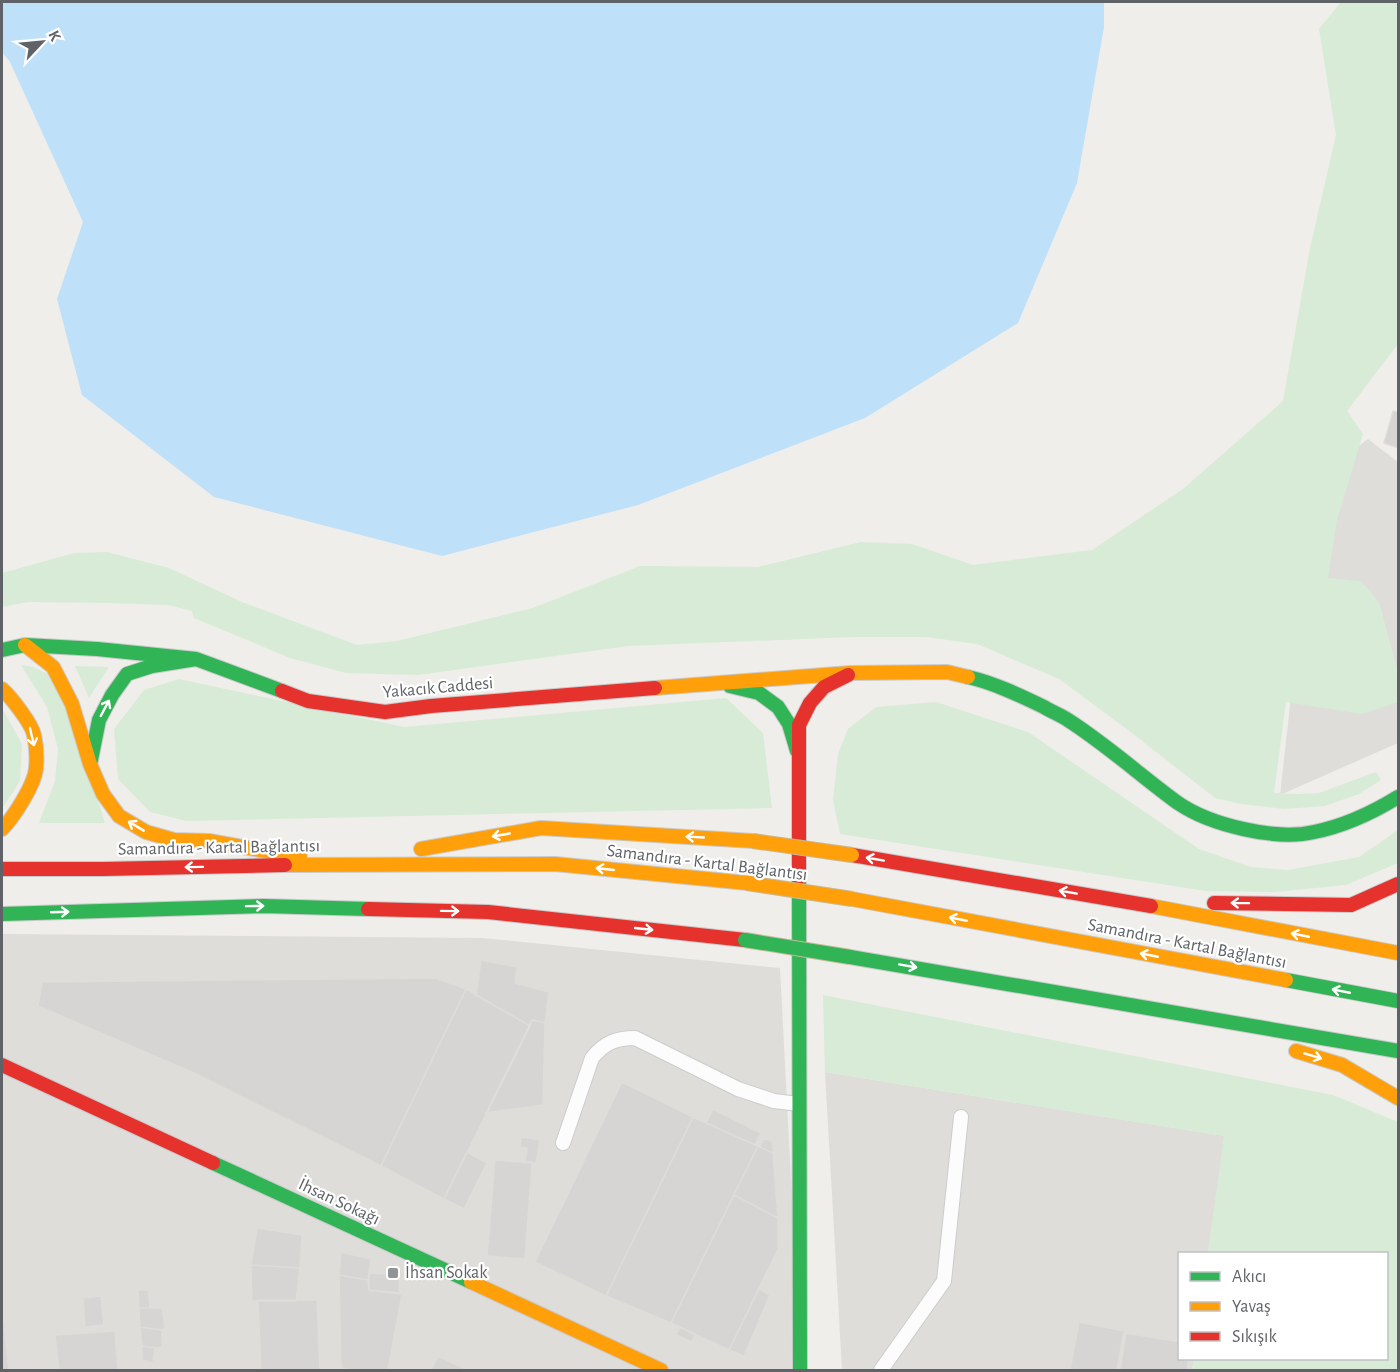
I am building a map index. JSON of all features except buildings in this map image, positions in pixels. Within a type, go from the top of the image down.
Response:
[{"type":"main road","name":"Yakacık Caddesi","points":[[2,650],[25,645],[97,649],[196,659],[308,700],[386,712],[431,706],[850,673],[947,672],[980,680],[1019,695],[1067,719],[1180,804],[1213,821],[1247,830],[1283,834],[1312,833],[1347,823],[1377,810],[1398,797]]},
{"type":"main road","points":[[25,645],[53,667],[72,704],[90,765],[102,794],[119,816],[146,831],[174,840],[209,841],[337,864],[541,828],[753,841],[852,855],[1125,901],[1398,953]]},
{"type":"main road","points":[[90,765],[99,720],[112,695],[127,674],[152,666],[196,659]]},
{"type":"main road","points":[[800,1371],[799,725],[810,703],[824,687],[850,673]]},
{"type":"main road","points":[[720,684],[759,693],[778,707],[789,724],[799,758]]},
{"type":"main road","points":[[2,689],[11,698],[34,733],[36,770],[24,799],[2,829]]},
{"type":"main road","name":"Samandıra - Kartal Bağlantısı","points":[[2,869],[337,864],[555,864],[747,883],[852,899],[1398,1001]]},
{"type":"main road","points":[[1125,901],[1351,905],[1398,884]]},
{"type":"main road","points":[[2,914],[263,906],[488,912],[745,940],[1398,1051]]},
{"type":"main road","points":[[1157,1009],[1266,1042]]},
{"type":"main road","points":[[1287,1048],[1342,1065],[1398,1098]]},
{"type":"main road","name":"İhsan Sokağı","points":[[2,1065],[662,1371]]},
{"type":"lane","points":[[563,1143],[592,1058],[600,1048],[623,1038],[635,1038],[738,1089],[774,1101],[799,1104]]},
{"type":"lane","points":[[881,1371],[944,1281],[961,1116]]},
{"type":"shaded area","points":[[1368,439],[1398,462],[1398,743],[1280,795],[1315,480]]},
{"type":"shaded area","points":[[2,934],[482,938],[780,968],[801,1370],[2,1370]]},
{"type":"shaded area","points":[[825,1072],[1225,1136],[1208,1252],[1178,1252],[1178,1360],[1194,1360],[1192,1370],[842,1370]]},
{"type":"green space","points":[[1341,2],[1398,2],[1398,344],[1347,411],[1363,434],[1337,520],[1328,578],[1361,581],[1379,602],[1398,672],[1398,702],[1362,714],[1286,702],[1274,793],[1319,793],[1376,772],[1381,780],[1359,794],[1325,806],[1284,809],[1241,804],[1215,798],[1059,679],[977,644],[926,637],[853,637],[628,646],[418,675],[346,673],[290,658],[194,618],[192,611],[168,605],[28,602],[2,607],[2,573],[74,553],[107,552],[169,568],[242,602],[357,645],[397,641],[533,608],[640,566],[758,567],[861,542],[912,544],[973,565],[1092,550],[1183,489],[1283,401],[1310,248],[1336,135],[1319,29]]},
{"type":"green space","points":[[21,665],[33,667],[61,680],[105,823],[39,823],[55,781],[58,749],[47,707]]},
{"type":"green space","points":[[75,666],[109,667],[89,698]]},
{"type":"green space","points":[[179,679],[404,727],[726,698],[763,733],[772,808],[186,821],[150,812],[118,779],[114,729],[144,690]]},
{"type":"green space","points":[[936,702],[1028,732],[1199,849],[1251,867],[1288,870],[1359,857],[1398,830],[1398,863],[1346,885],[1275,892],[1206,891],[840,834],[833,800],[838,754],[848,729],[876,707]]},
{"type":"green space","points":[[2,708],[22,744],[20,781],[2,809]]},
{"type":"green space","points":[[823,995],[1333,1095],[1398,1122],[1398,1370],[1192,1370],[1194,1360],[1388,1360],[1388,1252],[1208,1252],[1224,1136],[825,1072]]},
{"type":"water","points":[[2,2],[1104,2],[1104,27],[1077,183],[1018,323],[865,418],[638,505],[442,556],[214,497],[82,395],[57,299],[83,222],[10,62],[2,52]]},
{"type":"traffic: fast","points":[[2,650],[25,645],[97,649],[196,659],[282,691]]},
{"type":"traffic: fast","points":[[91,760],[99,720],[112,695],[127,674],[152,666],[196,659]]},
{"type":"traffic: fast","points":[[968,677],[1006,690],[1062,717],[1178,803],[1191,811],[1225,824],[1263,833],[1314,832],[1358,818],[1398,797]]},
{"type":"traffic: fast","points":[[730,686],[759,693],[778,707],[789,724],[797,751]]},
{"type":"traffic: fast","points":[[799,878],[800,1370]]},
{"type":"traffic: fast","points":[[2,914],[263,906],[368,909]]},
{"type":"traffic: fast","points":[[745,940],[850,957]]},
{"type":"traffic: fast","points":[[850,957],[1398,1051]]},
{"type":"traffic: fast","points":[[1286,980],[1398,1001]]},
{"type":"traffic: fast","points":[[213,1163],[471,1282]]},
{"type":"traffic: slow","points":[[25,645],[53,667],[72,704],[90,764],[103,794],[119,816],[146,832],[174,840],[209,841],[300,857]]},
{"type":"traffic: slow","points":[[655,688],[850,673],[947,672],[968,677]]},
{"type":"traffic: slow","points":[[2,689],[21,711],[32,730],[36,760],[35,775],[28,791],[18,809],[2,829]]},
{"type":"traffic: slow","points":[[421,849],[541,828],[753,841]]},
{"type":"traffic: slow","points":[[753,841],[852,855]]},
{"type":"traffic: slow","points":[[285,865],[555,864],[747,883]]},
{"type":"traffic: slow","points":[[747,883],[852,899]]},
{"type":"traffic: slow","points":[[852,899],[1286,980]]},
{"type":"traffic: slow","points":[[1151,906],[1398,953]]},
{"type":"traffic: slow","points":[[1296,1051],[1342,1065],[1398,1098]]},
{"type":"traffic: slow","points":[[471,1282],[661,1370]]},
{"type":"traffic: jam","points":[[799,878],[799,725],[810,703],[824,687],[848,675]]},
{"type":"traffic: jam","points":[[282,691],[308,701],[385,712],[431,706],[655,688]]},
{"type":"traffic: jam","points":[[852,855],[1151,906]]},
{"type":"traffic: jam","points":[[2,869],[285,865]]},
{"type":"traffic: jam","points":[[1214,903],[1351,905],[1398,884]]},
{"type":"traffic: jam","points":[[368,909],[488,912],[745,940]]},
{"type":"traffic: jam","points":[[2,1065],[213,1163]]},
{"type":"place","name":"İhsan Sokak","points":[[393,1273]]}]
